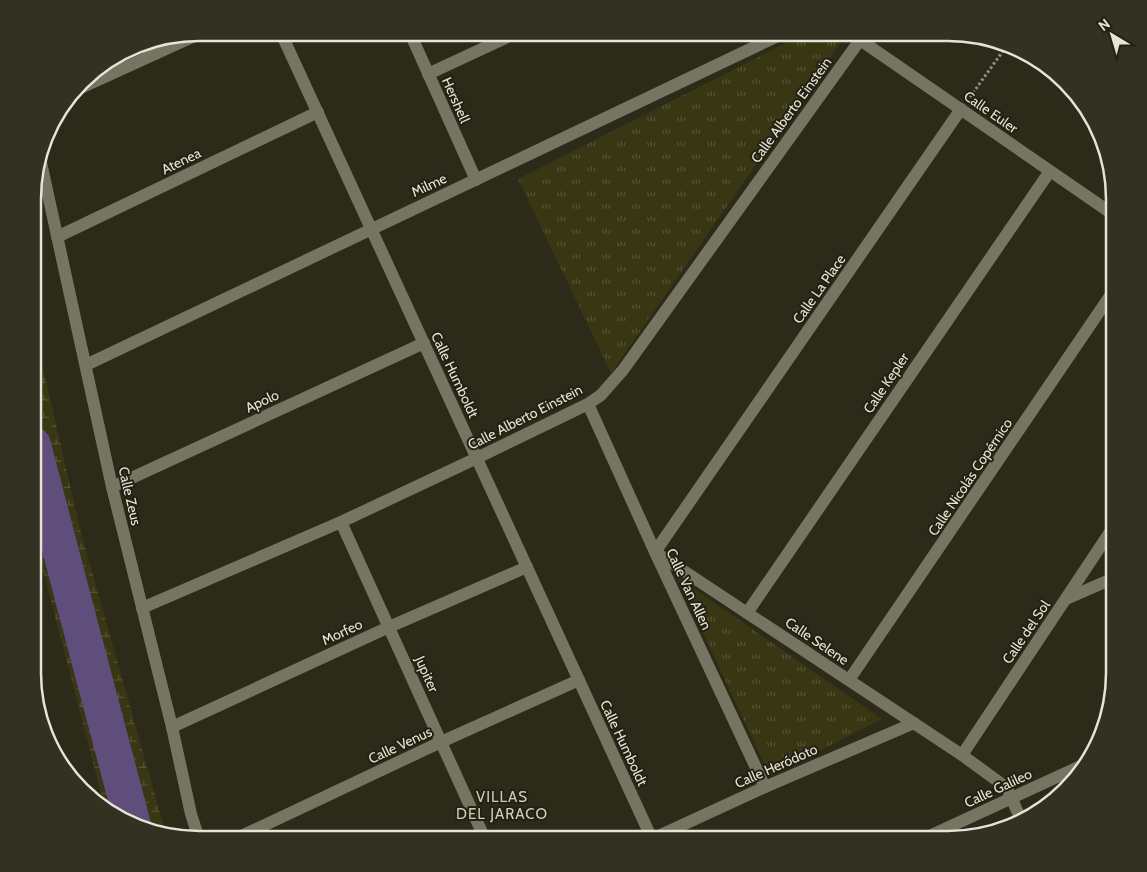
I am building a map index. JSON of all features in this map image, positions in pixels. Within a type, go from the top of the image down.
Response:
[{"type":"street","name":"Calle Humboldt","points":[[286,42],[648,831]]},
{"type":"street","name":"Hershell","points":[[414,42],[476,180]]},
{"type":"street","points":[[428,74],[497,42]]},
{"type":"street","name":"Milme","points":[[86,365],[765,42]]},
{"type":"street","name":"Calle Alberto Einstein","points":[[142,608],[341,522],[588,404],[601,394],[623,370],[851,42]]},
{"type":"street","name":"Calle Euler","points":[[864,42],[1106,209]]},
{"type":"street","points":[[93,82],[178,43]]},
{"type":"street","points":[[153,49],[155,54]]},
{"type":"street","name":"Calle La Place","points":[[655,552],[961,109]]},
{"type":"street","name":"Atenea","points":[[57,237],[318,112]]},
{"type":"street","name":"Calle Kepler","points":[[747,613],[1050,171]]},
{"type":"street","name":"Calle Zeus","points":[[44,175],[112,486],[196,830]]},
{"type":"street","name":"Calle Nicolás Copérnico","points":[[850,680],[1106,302]]},
{"type":"street","name":"Apolo","points":[[112,486],[424,343]]},
{"type":"street","name":"Calle Van Allen","points":[[588,404],[765,787]]},
{"type":"street","name":"Jupiter","points":[[341,522],[481,830]]},
{"type":"street","name":"Calle del Sol","points":[[962,755],[1105,539]]},
{"type":"street","name":"Calle Selene","points":[[655,552],[962,755],[1007,788],[1019,814]]},
{"type":"street","name":"Morfeo","points":[[172,727],[389,627],[527,567]]},
{"type":"street","points":[[1066,599],[1105,582]]},
{"type":"street","name":"Calle Venus","points":[[254,830],[441,742],[579,680]]},
{"type":"street","name":"Calle Heródoto","points":[[670,831],[765,787],[914,723]]},
{"type":"street","name":"Calle Galileo","points":[[942,831],[1073,769]]},
{"type":"path","points":[[961,109],[1003,51]]},
{"type":"green space","points":[[788,42],[841,42],[611,373],[518,179]]},
{"type":"green space","points":[[41,361],[80,529],[164,827],[139,819],[120,810],[102,797],[42,566]]},
{"type":"green space","points":[[677,577],[882,719],[770,776]]},
{"type":"waterway","points":[[42,478],[130,815]]},
{"type":"district","name":"VILLAS DEL JARACO","points":[[502,806]]}]
